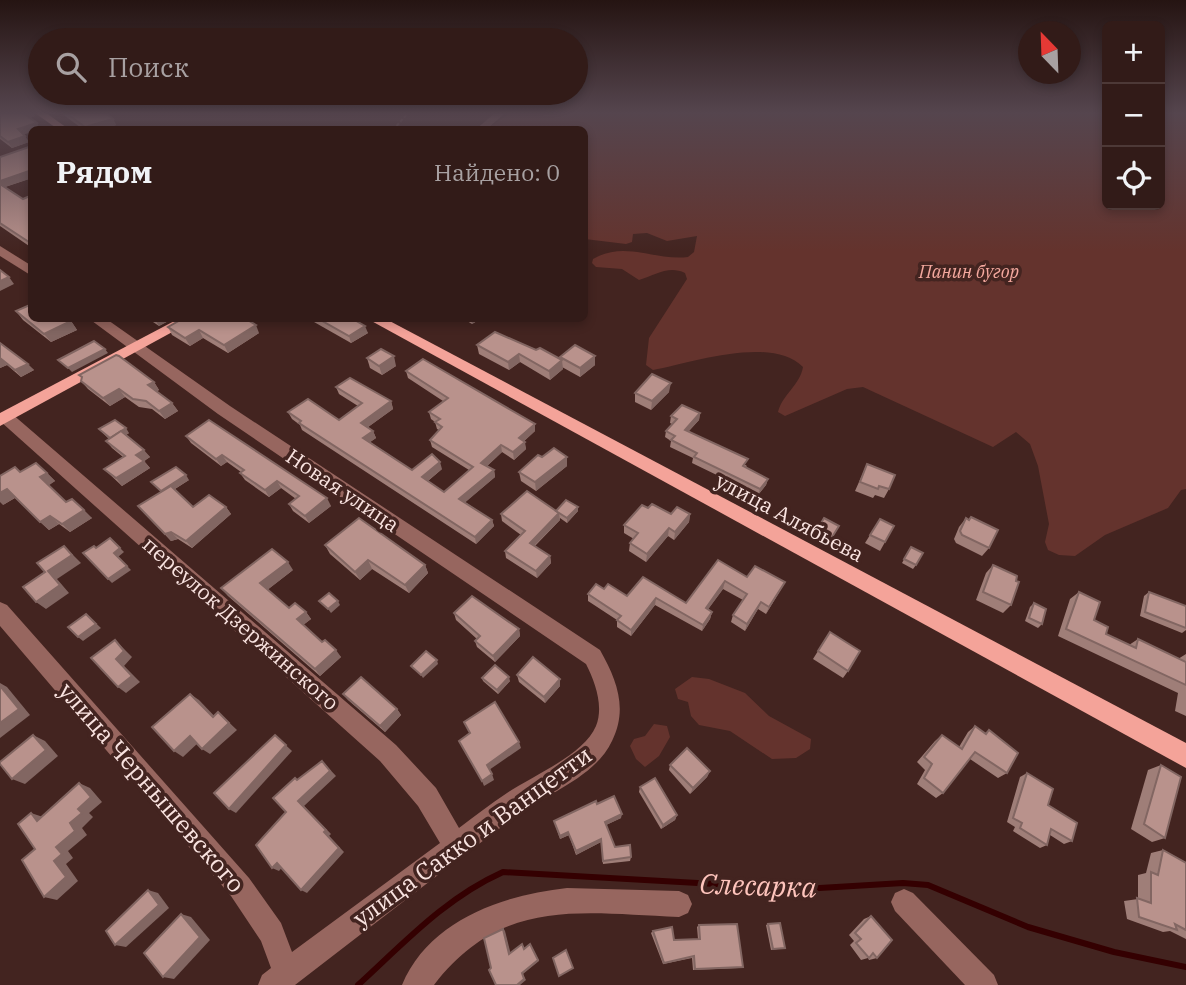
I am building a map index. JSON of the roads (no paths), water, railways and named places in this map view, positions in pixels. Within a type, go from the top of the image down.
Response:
[{"type":"main road","points":[[5,412],[184,322]]},
{"type":"main road","name":"улица Алябьева","points":[[380,322],[1186,756]]},
{"type":"street","points":[[0,250],[28,269]]},
{"type":"street","name":"Новая улица","points":[[100,322],[593,657]]},
{"type":"street","name":"переулок Дзержинского","points":[[5,412],[388,753],[434,807],[456,847]]},
{"type":"street","name":"улица Чернышевского","points":[[0,611],[240,887],[266,924],[280,979]]},
{"type":"street","name":"улица Сакко и Ванцетти","points":[[280,979],[597,745],[609,720],[611,700],[606,679],[593,657]]},
{"type":"street","points":[[416,985],[454,940],[473,925],[496,913],[555,902],[679,904]]},
{"type":"street","points":[[904,902],[984,985]]},
{"type":"waterway","name":"Слесарка","points":[[358,985],[444,908],[503,872],[803,889],[903,883],[928,885],[1028,927],[1114,952],[1186,967]]},
{"type":"park label","name":"Панин бугор","points":[[969,271]]}]
